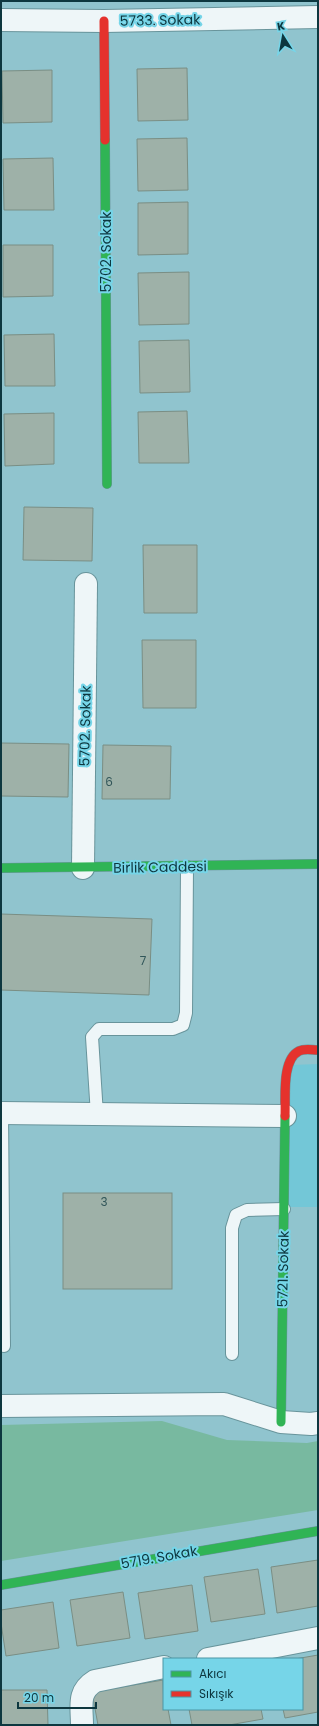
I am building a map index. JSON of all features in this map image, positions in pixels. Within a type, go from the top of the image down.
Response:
[{"type":"street","name":"5733. Sokak","points":[[1,20],[104,21],[318,17]]},
{"type":"street","name":"5702. Sokak","points":[[104,21],[107,484]]},
{"type":"street","name":"5702. Sokak","points":[[83,868],[86,584]]},
{"type":"street","name":"Birlik Caddesi","points":[[1,868],[187,867],[318,864]]},
{"type":"street","name":"5721. Sokak","points":[[281,1422],[286,1076],[289,1064],[294,1055],[301,1050],[318,1050]]},
{"type":"street","points":[[2,1114],[285,1116]]},
{"type":"street","points":[[1,1406],[224,1404],[281,1422],[318,1423]]},
{"type":"street","name":"5719. Sokak","points":[[1,1585],[318,1531]]},
{"type":"street","points":[[213,1658],[318,1638]]},
{"type":"street","points":[[82,1725],[82,1693],[87,1686],[95,1681],[163,1667]]},
{"type":"lane","points":[[97,1115],[92,1037],[99,1030],[173,1029],[183,1025],[186,1013],[187,867]]},
{"type":"lane","points":[[2,1114],[4,1346]]},
{"type":"lane","points":[[232,1354],[232,1228],[236,1215],[247,1210],[284,1209]]},
{"type":"shaded area","points":[[318,1064],[318,1207],[287,1207],[291,1065]]},
{"type":"green space","points":[[162,1421],[227,1440],[307,1443],[318,1441],[318,1510],[1,1561],[1,1425]]},
{"type":"building","points":[[187,68],[188,120],[138,121],[137,69]]},
{"type":"building","points":[[52,70],[52,122],[3,123],[2,71]]},
{"type":"building","points":[[187,138],[188,190],[138,191],[137,139]]},
{"type":"building","points":[[53,158],[54,210],[4,210],[3,159]]},
{"type":"building","points":[[188,202],[188,254],[138,255],[138,203]]},
{"type":"building","points":[[3,245],[53,245],[53,296],[3,297]]},
{"type":"building","points":[[189,272],[189,324],[139,325],[138,273]]},
{"type":"building","points":[[54,334],[55,386],[5,386],[4,335]]},
{"type":"building","points":[[189,340],[190,392],[140,393],[139,341]]},
{"type":"building","points":[[187,411],[189,463],[139,463],[138,412]]},
{"type":"building","points":[[54,413],[54,464],[5,466],[4,414]]},
{"type":"building","points":[[24,507],[93,508],[92,561],[23,560]]},
{"type":"building","points":[[143,545],[197,545],[197,613],[144,613]]},
{"type":"building","points":[[142,640],[196,640],[196,708],[143,708]]},
{"type":"building","points":[[1,743],[69,744],[68,797],[1,796]]},
{"type":"building","points":[[103,745],[171,746],[170,799],[102,799]]},
{"type":"building","points":[[1,914],[152,919],[149,995],[1,990]]},
{"type":"building","points":[[63,1193],[172,1193],[172,1289],[63,1289]]},
{"type":"building","points":[[318,1560],[318,1606],[277,1613],[271,1567]]},
{"type":"building","points":[[258,1569],[265,1614],[211,1622],[204,1577]]},
{"type":"building","points":[[192,1585],[198,1631],[145,1639],[138,1593]]},
{"type":"building","points":[[123,1592],[130,1638],[77,1646],[70,1600]]},
{"type":"building","points":[[53,1602],[59,1648],[6,1656],[1,1623],[1,1610]]},
{"type":"building","points":[[318,1655],[318,1712],[285,1718],[283,1710],[303,1710],[303,1658],[301,1658]]},
{"type":"building","points":[[163,1680],[163,1710],[168,1710],[171,1725],[98,1725],[92,1692]]},
{"type":"building","points":[[1,1690],[47,1690],[48,1725],[1,1725]]},
{"type":"building","points":[[189,1710],[261,1710],[263,1719],[229,1725],[192,1725]]},
{"type":"traffic: fast","points":[[105,140],[107,484]]},
{"type":"traffic: fast","points":[[1,868],[318,864]]},
{"type":"traffic: fast","points":[[281,1422],[285,1116]]},
{"type":"traffic: fast","points":[[1,1585],[318,1531]]},
{"type":"traffic: jam","points":[[104,21],[105,140]]},
{"type":"traffic: jam","points":[[285,1116],[285,1090],[289,1063],[293,1056],[301,1050],[318,1050]]}]
